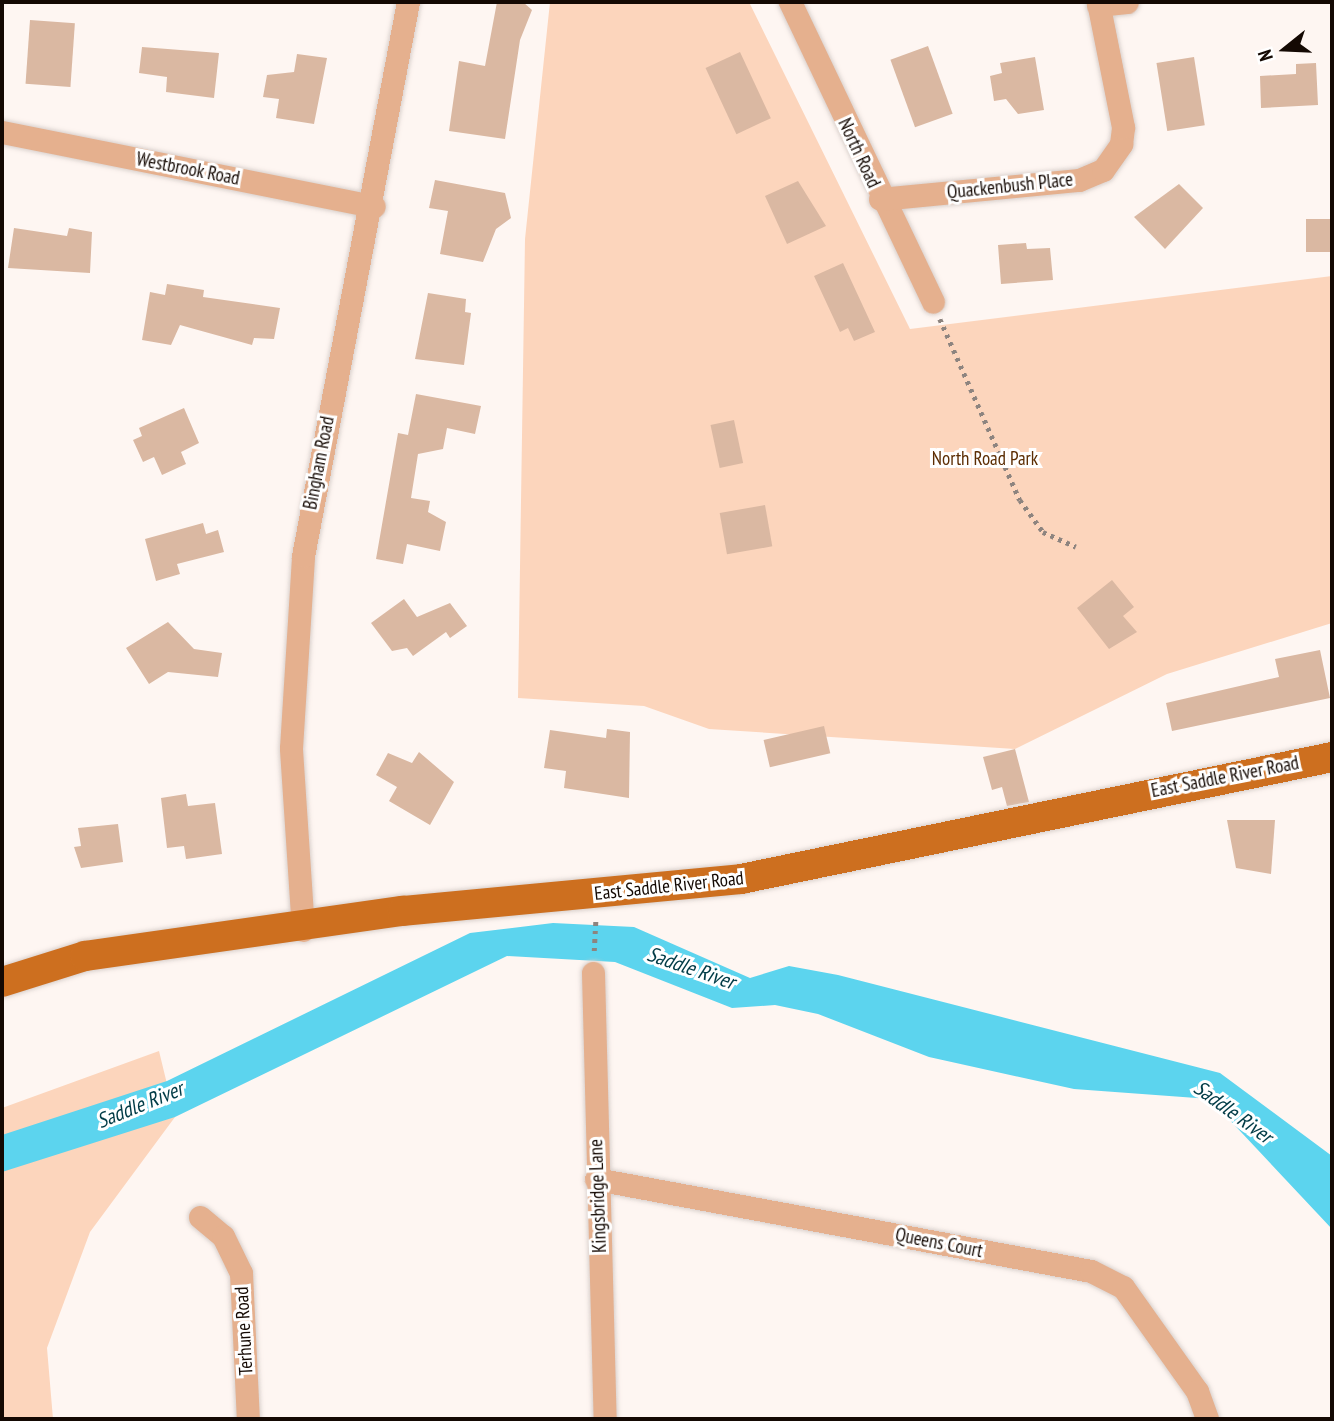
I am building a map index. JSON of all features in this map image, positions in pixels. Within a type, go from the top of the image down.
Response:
[{"type":"main road","name":"East Saddle River Road","points":[[2,982],[85,956],[303,930],[403,911],[741,879],[1332,757]]},
{"type":"street","name":"Bingham Road","points":[[303,930],[291,748],[303,556],[374,206],[408,2]]},
{"type":"street","name":"North Road","points":[[790,2],[880,199],[933,302]]},
{"type":"street","name":"Quackenbush Place","points":[[880,199],[1079,180],[1103,170],[1121,144],[1123,127],[1098,3],[1127,2]]},
{"type":"street","name":"Westbrook Road","points":[[2,132],[374,206]]},
{"type":"street","name":"Kingsbridge Lane","points":[[593,973],[596,1179],[605,1419]]},
{"type":"street","name":"Queens Court","points":[[596,1179],[1091,1271],[1123,1287],[1197,1391],[1207,1419]]},
{"type":"street","name":"Terhune Road","points":[[200,1217],[223,1236],[241,1272],[248,1419]]},
{"type":"path","points":[[933,302],[1020,500],[1044,532],[1076,547]]},
{"type":"path","points":[[593,973],[597,894]]},
{"type":"green space","name":"North Road Park","points":[[550,2],[749,2],[910,329],[1332,276],[1332,623],[1167,674],[1015,749],[709,729],[644,706],[518,698],[525,239]]},
{"type":"green space","points":[[159,1051],[175,1117],[90,1232],[47,1348],[53,1419],[2,1419],[2,1108]]},
{"type":"water","name":"Saddle River","points":[[553,923],[634,927],[750,978],[789,966],[838,975],[1220,1073],[1332,1156],[1332,1229],[1210,1099],[1074,1089],[929,1057],[818,1014],[775,1005],[732,1008],[615,962],[507,956],[175,1117],[2,1172],[2,1135],[167,1081],[470,933]]},
{"type":"building","points":[[497,2],[523,2],[532,10],[520,40],[505,139],[449,131],[459,61],[485,66]]},
{"type":"building","points":[[30,20],[75,23],[70,87],[26,84]]},
{"type":"building","points":[[928,46],[953,114],[915,127],[890,60]]},
{"type":"building","points":[[142,47],[219,53],[214,98],[166,92],[167,77],[139,73]]},
{"type":"building","points":[[740,52],[771,118],[736,134],[706,68]]},
{"type":"building","points":[[297,54],[327,58],[314,124],[276,118],[279,99],[263,97],[267,75],[294,72]]},
{"type":"building","points":[[1035,57],[1044,110],[1018,114],[1006,99],[994,101],[990,76],[1002,73],[1000,63]]},
{"type":"building","points":[[1194,57],[1205,125],[1167,131],[1156,63]]},
{"type":"building","points":[[1316,63],[1318,105],[1261,108],[1260,76],[1296,74],[1296,64]]},
{"type":"building","points":[[435,180],[505,193],[511,218],[496,229],[483,262],[440,254],[448,211],[429,208]]},
{"type":"building","points":[[798,181],[826,226],[787,244],[765,196]]},
{"type":"building","points":[[1179,184],[1203,208],[1165,249],[1134,217]]},
{"type":"building","points":[[1306,219],[1332,219],[1332,252],[1306,252]]},
{"type":"building","points":[[14,228],[67,236],[69,228],[92,232],[90,273],[8,268]]},
{"type":"building","points":[[1026,243],[1027,249],[1050,248],[1053,280],[1001,284],[998,245]]},
{"type":"building","points":[[843,263],[875,332],[854,341],[848,328],[840,332],[814,276]]},
{"type":"building","points":[[167,284],[204,290],[203,297],[280,308],[274,339],[254,338],[252,345],[180,325],[171,345],[142,340],[150,292],[165,295]]},
{"type":"building","points":[[428,293],[466,299],[465,312],[471,313],[464,365],[415,359]]},
{"type":"building","points":[[416,394],[481,406],[475,434],[447,428],[443,449],[418,454],[411,498],[430,501],[428,512],[446,522],[440,551],[407,544],[403,564],[376,559],[398,433],[408,435]]},
{"type":"building","points":[[184,408],[199,443],[181,452],[186,464],[162,475],[154,457],[143,462],[133,440],[142,436],[139,428]]},
{"type":"building","points":[[734,420],[743,463],[720,468],[711,425]]},
{"type":"building","points":[[765,505],[772,546],[727,554],[720,513]]},
{"type":"building","points":[[203,523],[206,534],[218,530],[224,552],[177,564],[180,574],[156,581],[145,539]]},
{"type":"building","points":[[1112,580],[1134,607],[1123,616],[1137,632],[1109,649],[1077,608]]},
{"type":"building","points":[[404,599],[417,617],[450,603],[467,626],[450,638],[446,632],[413,656],[407,648],[392,651],[371,623]]},
{"type":"building","points":[[168,622],[194,649],[222,653],[218,677],[168,672],[149,684],[126,648]]},
{"type":"building","points":[[1320,650],[1330,698],[1172,731],[1166,703],[1279,677],[1275,659]]},
{"type":"building","points":[[824,726],[830,753],[770,767],[764,740]]},
{"type":"building","points":[[607,729],[630,732],[629,798],[564,788],[566,771],[544,768],[550,730],[606,738]]},
{"type":"building","points":[[1015,749],[1029,802],[1007,806],[1002,787],[992,790],[983,757]]},
{"type":"building","points":[[419,752],[454,782],[430,825],[389,801],[397,787],[376,775],[388,753],[412,763]]},
{"type":"building","points":[[186,794],[188,806],[215,803],[222,854],[186,859],[184,846],[167,848],[161,798]]},
{"type":"building","points":[[1227,820],[1275,820],[1271,874],[1236,868]]},
{"type":"building","points":[[118,824],[123,862],[81,868],[74,847],[81,846],[78,828]]}]
